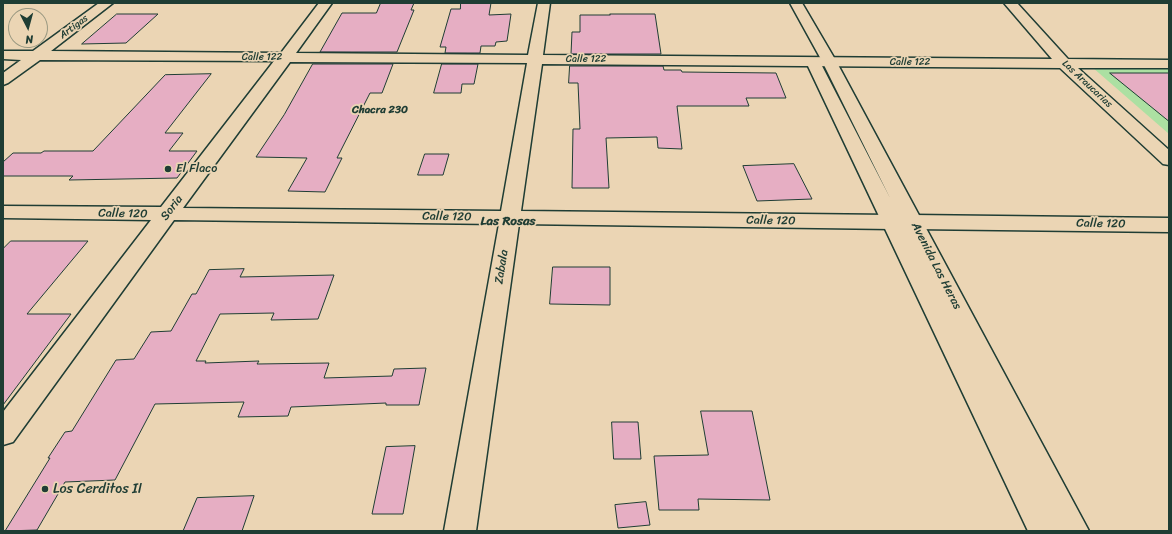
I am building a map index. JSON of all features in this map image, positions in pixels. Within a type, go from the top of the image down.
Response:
[{"type":"street","name":"Artigas","points":[[3,80],[107,3]]},
{"type":"street","name":"Soria","points":[[3,433],[326,3]]},
{"type":"street","name":"Zabala","points":[[460,531],[544,3]]},
{"type":"street","name":"Avenida Las Heras","points":[[781,3],[821,61]]},
{"type":"street","name":"Avenida Las Heras","points":[[796,3],[821,61],[902,222],[1044,531]]},
{"type":"street","name":"Las Araucarias","points":[[1010,3],[1064,63],[1169,160]]},
{"type":"street","name":"Calle 122","points":[[3,55],[1169,64]]},
{"type":"street","name":"Calle 120","points":[[3,212],[1169,225]]},
{"type":"street","name":"Avenida Las Heras","points":[[902,222],[1073,531]]},
{"type":"green space","points":[[1092,67],[1169,68],[1169,134]]},
{"type":"building","points":[[381,3],[414,3],[411,10],[414,10],[397,52],[320,52],[342,13],[376,13]]},
{"type":"building","points":[[461,3],[491,3],[489,15],[511,14],[507,41],[496,42],[495,46],[481,46],[480,53],[445,53],[446,47],[440,47],[451,9],[460,9]]},
{"type":"building","points":[[117,14],[158,14],[126,43],[82,44]]},
{"type":"building","points":[[655,14],[661,54],[571,54],[572,32],[580,32],[580,15]]},
{"type":"building","points":[[313,64],[393,64],[382,93],[370,93],[337,158],[342,158],[325,192],[288,191],[307,158],[256,157],[284,115]]},
{"type":"building","points":[[442,64],[478,64],[474,84],[462,84],[461,93],[434,93]]},
{"type":"building","points":[[570,66],[663,66],[664,70],[681,70],[682,72],[776,73],[786,98],[746,98],[749,106],[677,106],[682,149],[658,148],[657,137],[606,138],[609,188],[572,188],[573,129],[580,129],[578,83],[569,83]]},
{"type":"building","points":[[1110,73],[1169,73],[1169,121]]},
{"type":"building","points":[[211,74],[165,133],[183,133],[169,151],[197,151],[177,178],[69,180],[73,176],[3,176],[3,162],[13,153],[41,153],[44,151],[93,151],[165,75]]},
{"type":"building","points":[[425,154],[449,154],[443,175],[418,175]]},
{"type":"building","points":[[794,164],[812,199],[757,201],[743,166]]},
{"type":"building","points":[[11,241],[88,241],[27,314],[71,314],[3,405],[3,249]]},
{"type":"building","points":[[553,267],[610,267],[610,305],[550,304]]},
{"type":"building","points":[[244,269],[240,277],[334,275],[318,319],[271,320],[274,313],[220,314],[196,361],[206,361],[205,363],[259,361],[257,364],[329,363],[324,378],[392,376],[394,369],[426,368],[419,405],[386,405],[386,403],[291,407],[288,416],[238,417],[244,402],[155,404],[115,480],[65,482],[37,530],[5,531],[50,458],[48,458],[65,432],[72,431],[116,360],[134,359],[151,332],[171,331],[192,294],[196,294],[209,270]]},
{"type":"building","points":[[701,411],[752,411],[770,500],[698,499],[699,510],[659,510],[654,456],[708,455]]},
{"type":"building","points":[[612,422],[638,422],[641,459],[614,459]]},
{"type":"building","points":[[415,446],[403,514],[372,514],[386,447]]},
{"type":"building","points":[[254,496],[242,531],[183,531],[197,498]]},
{"type":"building","points":[[646,502],[650,525],[618,528],[615,505]]},
{"type":"place","name":"El Flaco","points":[[168,169]]},
{"type":"place","name":"Los Cerditos II","points":[[45,489]]},
{"type":"district","name":"Chacra 230","points":[[380,110]]},
{"type":"district","name":"Las Rosas","points":[[508,222]]}]
